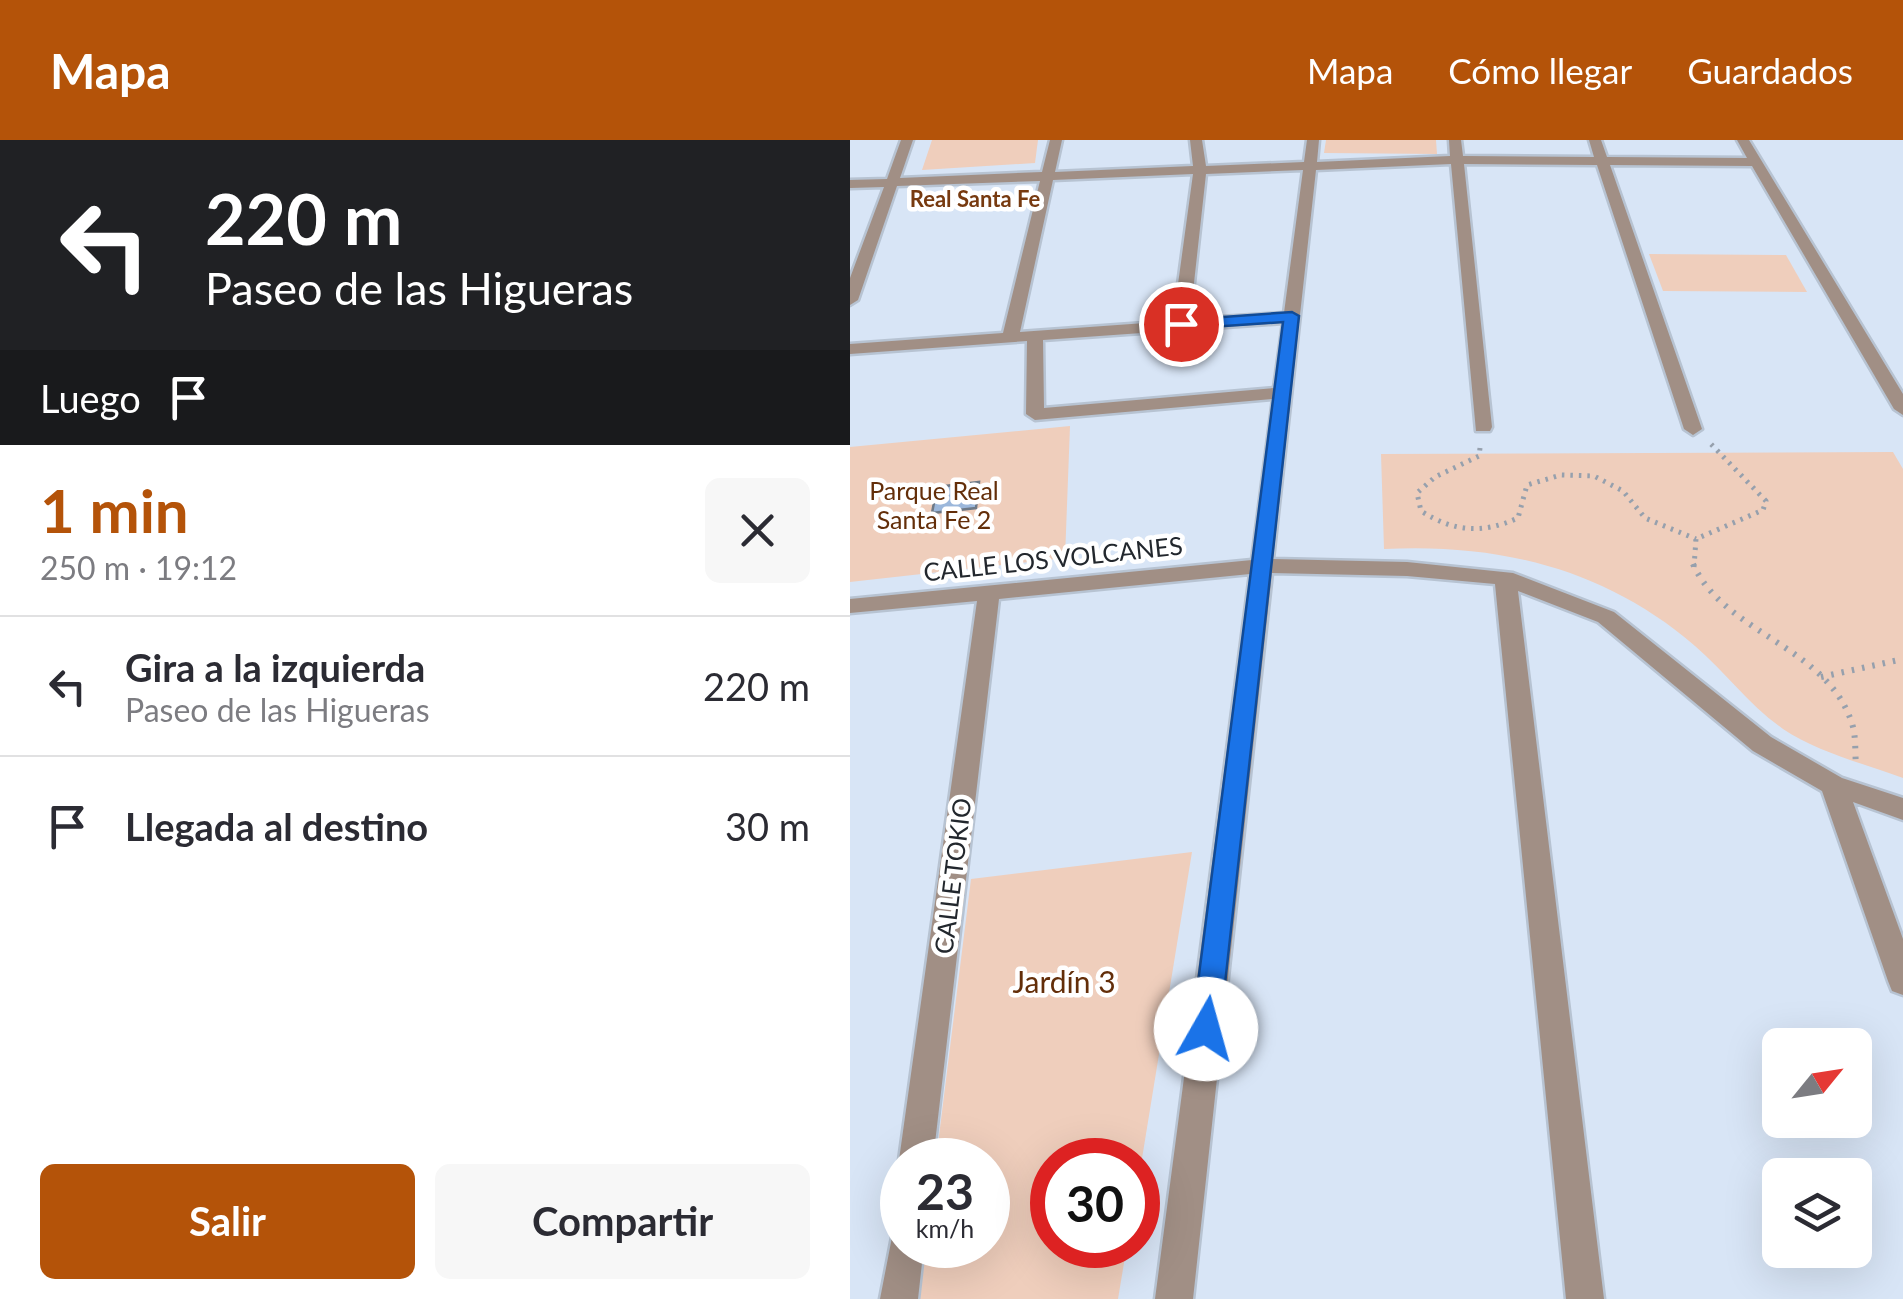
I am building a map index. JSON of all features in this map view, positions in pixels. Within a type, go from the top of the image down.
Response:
[{"type":"street","points":[[850,300],[906,140]]},
{"type":"street","points":[[1010,337],[1051,175],[1056,140]]},
{"type":"street","points":[[1181,324],[1200,168],[1196,140]]},
{"type":"street","points":[[1455,140],[1483,427]]},
{"type":"street","points":[[1595,140],[1693,429]]},
{"type":"street","points":[[1743,140],[1903,409]]},
{"type":"street","points":[[850,184],[1200,168],[1311,152],[1457,160],[1756,162]]},
{"type":"street","points":[[1174,1299],[1311,152]]},
{"type":"street","points":[[850,349],[1292,316]]},
{"type":"street","points":[[1035,335],[1035,414],[1282,393]]},
{"type":"street","name":"CALLE LOS VOLCANES","points":[[850,606],[1262,566],[1406,568],[1505,578],[1606,617],[1762,744],[1843,789],[1903,809]]},
{"type":"street","points":[[1505,578],[1585,1299]]},
{"type":"street","name":"CALLE TOKIO","points":[[919,1138],[989,593]]},
{"type":"street","points":[[1843,789],[1903,981]]},
{"type":"street","points":[[899,1299],[903,1268]]},
{"type":"path","points":[[1483,427],[1479,456],[1435,477],[1417,493],[1422,511],[1443,526],[1472,532],[1498,528],[1518,518],[1528,485],[1548,475],[1572,472],[1618,484],[1633,494],[1645,518],[1696,539],[1763,510],[1766,501],[1730,460],[1693,429]]},
{"type":"path","points":[[1696,539],[1692,562],[1706,588],[1730,611],[1794,651],[1821,677],[1848,718],[1858,748],[1843,789]]},
{"type":"path","points":[[1821,677],[1903,659]]},
{"type":"green space","points":[[932,140],[1038,140],[1035,163],[922,170]]},
{"type":"green space","points":[[1326,140],[1436,140],[1437,154],[1324,153]]},
{"type":"green space","points":[[1649,254],[1786,255],[1807,292],[1663,291]]},
{"type":"green space","name":"Parque Real Santa Fe 2","points":[[1070,426],[1065,558],[850,582],[850,447]]},
{"type":"green space","points":[[1893,452],[1903,469],[1903,778],[1826,751],[1783,729],[1661,619],[1588,580],[1509,557],[1427,548],[1384,549],[1381,454]]},
{"type":"green space","name":"Jardín 3","points":[[1192,852],[1145,1138],[1030,1138],[1030,1268],[1123,1268],[1118,1299],[919,1299],[922,1268],[1010,1268],[1010,1138],[939,1138],[971,879]]},
{"type":"building","points":[[979,482],[976,508],[932,513],[937,487]]},
{"type":"district","name":"Real Santa Fe","points":[[975,199]]},
{"type":"route","points":[[1181,324],[1292,316],[1206,1029]]}]
